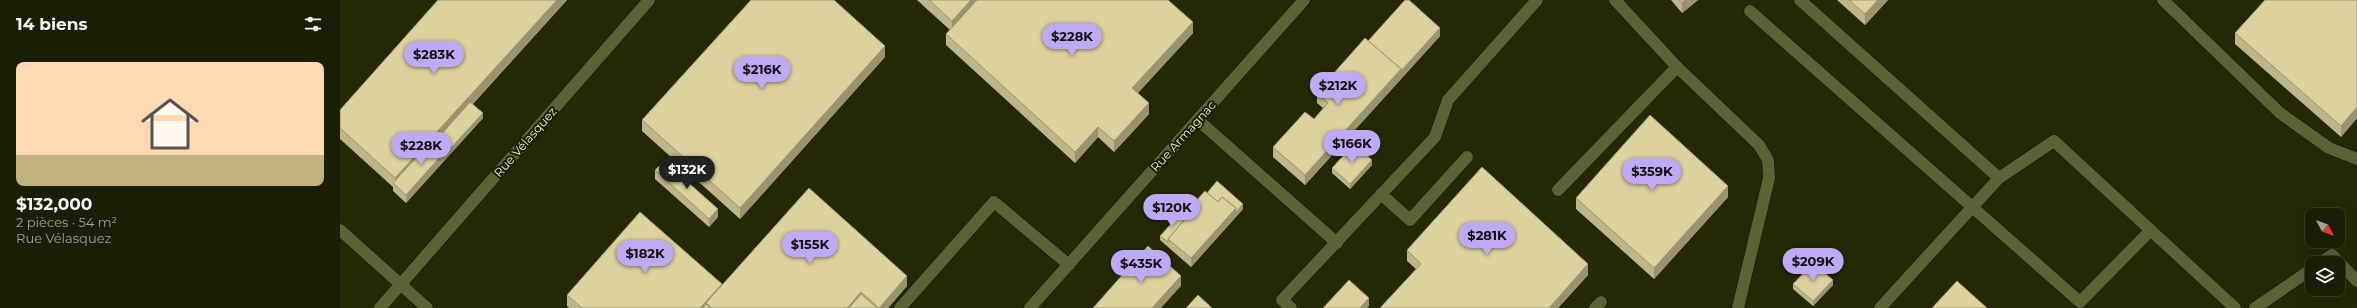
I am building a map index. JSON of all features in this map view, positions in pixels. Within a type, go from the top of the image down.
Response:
[{"type":"street","name":"Rue Vélasquez","points":[[380,308],[649,0]]},
{"type":"street","name":"Rue Armagnac","points":[[1030,308],[1304,0]]},
{"type":"street","points":[[1291,308],[1282,300],[1435,137],[1448,100],[1537,0]]},
{"type":"street","points":[[1616,0],[1677,67],[1760,145],[1768,160],[1769,178],[1738,308]]},
{"type":"street","points":[[1800,0],[1998,178]]},
{"type":"street","points":[[2163,0],[2280,113],[2329,148],[2357,159]]},
{"type":"street","points":[[1750,11],[1971,208],[2080,302],[2151,230]]},
{"type":"street","points":[[1558,190],[1677,67]]},
{"type":"street","points":[[1198,120],[1337,243]]},
{"type":"street","points":[[1880,308],[1998,178],[2054,142],[2235,308]]},
{"type":"street","points":[[1381,194],[1410,220],[1467,157]]},
{"type":"street","points":[[900,308],[994,202],[1069,265]]},
{"type":"street","points":[[340,230],[427,308]]},
{"type":"street","points":[[2345,269],[2357,281]]},
{"type":"street","points":[[2255,308],[2305,274]]},
{"type":"building","points":[[438,0],[557,0],[395,178],[340,128],[340,110]]},
{"type":"building","points":[[751,0],[834,0],[885,46],[740,208],[642,120]]},
{"type":"building","points":[[929,0],[971,0],[952,21]]},
{"type":"building","points":[[977,0],[1168,0],[1193,22],[1132,88],[1149,103],[1114,141],[1098,127],[1075,152],[946,34]]},
{"type":"building","points":[[1405,0],[1409,0],[1440,28],[1401,71],[1401,69],[1368,41]]},
{"type":"building","points":[[1849,0],[1878,0],[1865,14]]},
{"type":"building","points":[[2265,0],[2357,0],[2357,107],[2341,126],[2235,33]]},
{"type":"building","points":[[1365,38],[1401,69],[1305,175],[1273,147],[1305,112],[1314,119],[1328,103],[1317,92]]},
{"type":"building","points":[[470,102],[483,113],[448,151],[448,148],[438,138]]},
{"type":"building","points":[[1650,115],[1728,186],[1654,268],[1576,198]]},
{"type":"building","points":[[436,136],[448,148],[406,195],[393,183]]},
{"type":"building","points":[[1354,144],[1372,160],[1350,184],[1332,168]]},
{"type":"building","points":[[664,161],[718,209],[709,219],[655,170]]},
{"type":"building","points":[[1482,167],[1588,264],[1549,308],[1380,308],[1421,264],[1407,250]]},
{"type":"building","points":[[1217,181],[1243,204],[1236,212],[1236,208],[1222,197],[1218,202],[1207,193]]},
{"type":"building","points":[[809,188],[907,276],[879,308],[861,292],[847,308],[712,308],[706,303]]},
{"type":"building","points":[[1205,191],[1218,202],[1222,197],[1236,208],[1191,258],[1168,239],[1186,218],[1183,215]]},
{"type":"building","points":[[640,212],[722,284],[700,308],[582,308],[567,295]]},
{"type":"building","points":[[1179,215],[1184,220],[1168,239],[1168,242],[1160,236]]},
{"type":"building","points":[[1148,246],[1181,276],[1152,308],[1093,308]]},
{"type":"building","points":[[1813,263],[1833,280],[1813,301],[1793,284]]},
{"type":"building","points":[[1349,280],[1369,298],[1360,308],[1323,308]]},
{"type":"building","points":[[1957,281],[1987,308],[1932,308]]},
{"type":"building","points":[[861,294],[877,308],[849,308]]},
{"type":"building","points":[[1198,295],[1212,308],[1186,308]]},
{"type":"building","points":[[706,304],[710,308],[703,308]]}]
